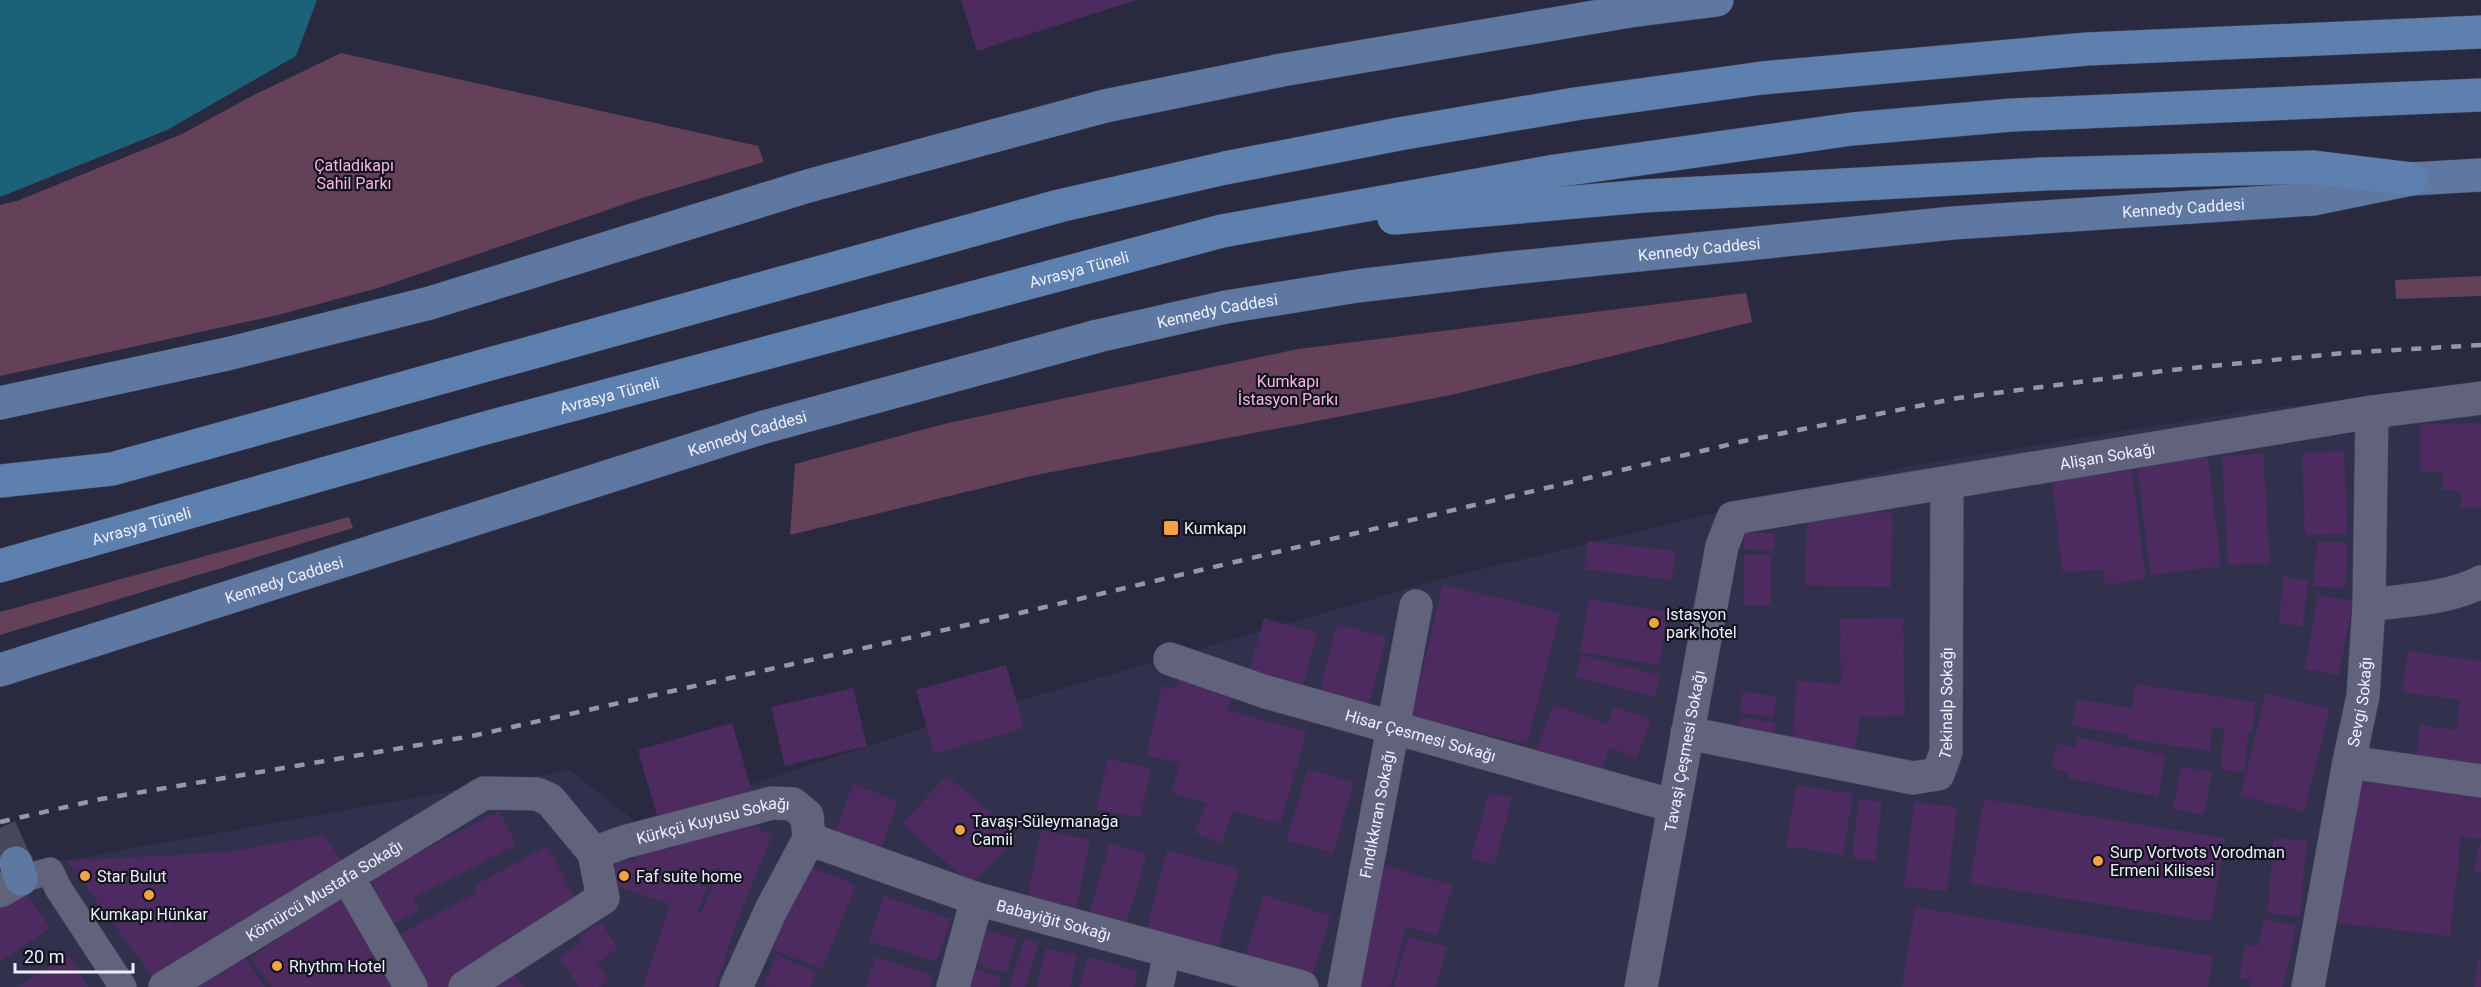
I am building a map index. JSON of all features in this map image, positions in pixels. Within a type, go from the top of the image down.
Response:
[{"type":"highway","points":[[0,500],[1059,206],[1225,168],[1399,134],[1575,104],[1762,78],[2087,49],[2481,32]]},
{"type":"highway","points":[[1222,231],[1555,171],[1852,129],[2012,115],[2481,94]]},
{"type":"highway","points":[[1222,231],[1644,196],[2043,174],[2312,167],[2411,179]]},
{"type":"highway","name":"Avrasya Tüneli","points":[[0,566],[490,427],[1222,231]]},
{"type":"highway","points":[[0,480],[112,469]]},
{"type":"main road","points":[[0,403],[227,354],[430,303],[808,186],[1105,106],[1282,70],[1630,11],[1717,0]]},
{"type":"main road","name":"Kennedy Caddesi","points":[[1,671],[764,427],[1098,336],[1226,307],[1357,286],[1478,271],[1953,223],[2313,199],[2411,179],[2481,175]]},
{"type":"street","name":"Alişan Sokağı","points":[[1733,518],[2372,412],[2481,398]]},
{"type":"street","name":"Sevgi Sokağı","points":[[2308,987],[2363,696],[2369,605],[2372,412]]},
{"type":"street","name":"Tekinalp Sokağı","points":[[1687,734],[1913,778],[1938,774],[1946,752],[1947,484]]},
{"type":"street","name":"Tavaşi Çeşmesi Sokağı","points":[[1641,987],[1722,546],[1733,518]]},
{"type":"street","points":[[2369,605],[2431,596],[2469,588],[2481,582]]},
{"type":"street","name":"Fındıkkıran Sokağı","points":[[1344,987],[1416,606]]},
{"type":"street","name":"Hisar Çesmesi Sokağı","points":[[1170,659],[1266,692],[1674,806]]},
{"type":"street","points":[[2349,762],[2481,781]]},
{"type":"street","name":"Kömürcü Mustafa Sokağı","points":[[165,987],[484,793],[537,794],[550,800],[594,853]]},
{"type":"street","name":"Kürkçü Kuyusu Sokağı","points":[[594,853],[624,842],[772,804],[793,804],[807,816],[809,839]]},
{"type":"street","points":[[736,987],[771,910],[809,839]]},
{"type":"street","name":"Babayiğit Sokağı","points":[[809,839],[977,899],[1302,987]]},
{"type":"street","points":[[465,987],[603,898],[594,853]]},
{"type":"street","points":[[12,878],[50,871],[123,987]]},
{"type":"street","points":[[346,876],[411,987]]},
{"type":"street","points":[[953,987],[977,899]]},
{"type":"street","points":[[1160,987],[1167,951]]},
{"type":"shaded area","points":[[0,0],[317,0],[296,56],[167,130],[0,197]]},
{"type":"shaded area","points":[[2481,388],[2481,987],[0,987],[0,872],[570,770],[636,822],[921,729],[1449,577],[1910,466],[2252,410]]},
{"type":"green space","name":"Çatladıkapı Sahil Parkı","points":[[341,53],[758,146],[764,162],[642,198],[378,288],[278,315],[0,376],[0,205],[17,201],[182,134],[250,97]]},
{"type":"green space","points":[[2481,276],[2481,296],[2396,299],[2395,280]]},
{"type":"green space","name":"Kumkapı İstasyon Parkı","points":[[1746,293],[1752,322],[1451,395],[1031,476],[790,535],[795,464],[948,423],[1298,349]]},
{"type":"green space","points":[[349,517],[353,528],[0,635],[0,612]]},
{"type":"building","points":[[961,0],[1136,0],[977,51]]},
{"type":"building","points":[[2481,423],[2481,508],[2461,508],[2460,491],[2442,490],[2442,472],[2420,472],[2420,424]]},
{"type":"building","points":[[2344,451],[2347,534],[2305,535],[2302,453]]},
{"type":"building","points":[[2263,453],[2270,563],[2228,565],[2222,456]]},
{"type":"building","points":[[2208,457],[2221,566],[2150,575],[2137,465]]},
{"type":"building","points":[[2132,470],[2146,579],[2105,585],[2104,570],[2062,572],[2052,480]]},
{"type":"building","points":[[1807,511],[1893,513],[1891,587],[1805,585]]},
{"type":"building","points":[[1745,532],[1775,534],[1774,551],[1744,549]]},
{"type":"building","points":[[1588,541],[1675,551],[1672,580],[1584,569]]},
{"type":"building","points":[[2317,541],[2348,543],[2345,588],[2313,586]]},
{"type":"building","points":[[1744,555],[1771,555],[1771,605],[1744,605]]},
{"type":"building","points":[[2283,577],[2308,580],[2303,626],[2279,624]]},
{"type":"building","points":[[1443,585],[1560,613],[1527,744],[1411,716]]},
{"type":"building","points":[[2318,595],[2353,601],[2339,675],[2305,669]]},
{"type":"building","points":[[1589,599],[1668,612],[1659,665],[1580,652]]},
{"type":"building","points":[[1264,618],[1317,633],[1301,693],[1247,679]]},
{"type":"building","points":[[1903,618],[1905,716],[1859,717],[1855,758],[1791,752],[1797,681],[1841,684],[1840,619]]},
{"type":"building","points":[[1337,624],[1387,637],[1368,708],[1318,695]]},
{"type":"building","points":[[2408,651],[2481,661],[2481,773],[2415,764],[2420,725],[2456,730],[2460,700],[2402,692]]},
{"type":"building","points":[[1581,655],[1660,675],[1655,697],[1575,677]]},
{"type":"building","points":[[1006,665],[1024,728],[934,754],[916,690]]},
{"type":"building","points":[[1180,675],[1233,688],[1227,710],[1307,732],[1280,824],[1233,811],[1221,843],[1195,833],[1207,803],[1171,793],[1180,763],[1146,755],[1162,686],[1176,689]]},
{"type":"building","points":[[2135,684],[2256,702],[2252,732],[2248,732],[2245,772],[2221,770],[2224,728],[2213,727],[2210,751],[2127,739],[2128,735],[2072,726],[2077,699],[2132,708]]},
{"type":"building","points":[[853,688],[867,746],[785,766],[771,707]]},
{"type":"building","points":[[1743,691],[1777,697],[1773,718],[1739,712]]},
{"type":"building","points":[[2266,693],[2330,709],[2304,812],[2240,796]]},
{"type":"building","points":[[1554,704],[1608,725],[1614,706],[1651,720],[1636,758],[1610,747],[1597,782],[1533,757]]},
{"type":"building","points":[[1741,717],[1775,723],[1771,744],[1737,737]]},
{"type":"building","points":[[732,723],[752,792],[658,819],[638,750]]},
{"type":"building","points":[[2076,737],[2166,755],[2158,797],[2068,778],[2069,773],[2051,768],[2058,743],[2075,748]]},
{"type":"building","points":[[1108,759],[1151,769],[1140,818],[1096,809]]},
{"type":"building","points":[[2181,766],[2212,772],[2204,815],[2173,809]]},
{"type":"building","points":[[1308,769],[1354,783],[1333,853],[1286,840]]},
{"type":"building","points":[[2353,772],[2481,787],[2481,839],[2461,837],[2450,936],[2336,923]]},
{"type":"building","name":"Tavaşı-Süleymanağa Camii","points":[[947,776],[1018,836],[971,884],[902,823]]},
{"type":"building","points":[[853,784],[898,801],[876,861],[831,844]]},
{"type":"building","points":[[1796,785],[1853,794],[1843,855],[1786,846]]},
{"type":"building","points":[[1489,792],[1512,798],[1494,865],[1471,858]]},
{"type":"building","points":[[1859,799],[1882,802],[1875,861],[1852,858]]},
{"type":"building","name":"Surp Vortvots Vorodman Ermeni Kilisesi","points":[[1984,799],[2225,838],[2211,922],[1970,883]]},
{"type":"building","points":[[1914,802],[1957,807],[1947,891],[1904,887]]},
{"type":"building","points":[[499,811],[516,845],[413,898],[419,911],[393,924],[367,873],[395,865]]},
{"type":"building","points":[[749,822],[772,836],[736,924],[715,987],[643,987],[670,904],[609,884],[617,857],[635,863],[635,851]],"holes":[[[720,868],[701,913],[698,912],[707,887],[675,877]]]},
{"type":"building","points":[[1041,830],[1090,840],[1076,910],[1027,900]]},
{"type":"building","points":[[324,835],[344,866],[158,984],[67,861],[227,852]]},
{"type":"building","points":[[2274,838],[2307,841],[2300,916],[2267,913]]},
{"type":"building","points":[[1110,843],[1147,854],[1125,928],[1088,917]]},
{"type":"building","points":[[2481,844],[2481,873],[2473,871]]},
{"type":"building","points":[[547,846],[576,900],[504,940],[511,953],[450,987],[427,987],[399,935],[477,892],[474,886]]},
{"type":"building","points":[[1167,850],[1239,869],[1217,954],[1145,936]]},
{"type":"building","points":[[801,863],[856,885],[822,969],[767,947]]},
{"type":"building","points":[[1383,864],[1453,886],[1437,936],[1406,926],[1391,987],[1354,987]]},
{"type":"building","points":[[22,888],[50,928],[0,962],[0,903]]},
{"type":"building","points":[[340,894],[381,949],[370,957],[392,987],[272,987],[251,958]]},
{"type":"building","points":[[1264,895],[1331,916],[1312,978],[1244,957]]},
{"type":"building","points":[[884,896],[951,919],[936,962],[869,941]]},
{"type":"building","points":[[1915,907],[2213,956],[2208,987],[1902,987]]},
{"type":"building","points":[[2264,919],[2296,926],[2283,987],[2249,987],[2251,980],[2239,978],[2245,945],[2258,947]]},
{"type":"building","points":[[600,922],[618,948],[597,963],[609,980],[599,987],[579,987],[559,958],[583,942],[579,936]]},
{"type":"building","points":[[980,928],[1017,939],[1006,973],[969,962]]},
{"type":"building","points":[[1408,937],[1447,947],[1436,987],[1394,987]]},
{"type":"building","points":[[1025,938],[1039,943],[1025,987],[1009,987]]},
{"type":"building","points":[[1046,948],[1077,955],[1070,987],[1037,987]]},
{"type":"building","points":[[240,950],[265,987],[184,987]]},
{"type":"building","points":[[2480,951],[2481,987],[2474,987]]},
{"type":"building","points":[[69,955],[88,987],[16,987]]},
{"type":"building","points":[[777,955],[816,973],[810,987],[770,987],[764,984]]},
{"type":"building","points":[[875,957],[933,975],[930,987],[866,987]]},
{"type":"building","points":[[1088,957],[1138,971],[1134,987],[1079,987]]},
{"type":"building","points":[[976,969],[1002,978],[999,987],[970,987]]},
{"type":"building","points":[[513,973],[525,987],[496,987]]},
{"type":"tunnel","points":[[0,828],[16,863]]},
{"type":"railway","points":[[0,822],[101,799],[472,736],[1020,613],[1744,441],[1958,398],[2163,371],[2343,353],[2481,345]]},
{"type":"place","name":"Kumkapı","points":[[1171,528]]},
{"type":"place","name":"Istasyon park hotel","points":[[1654,623]]},
{"type":"place","name":"Tavaşı-Süleymanağa Camii","points":[[960,830]]},
{"type":"place","name":"Surp Vortvots Vorodman Ermeni Kilisesi","points":[[2098,861]]},
{"type":"place","name":"Star Bulut","points":[[85,876]]},
{"type":"place","name":"Faf suite home","points":[[624,876]]},
{"type":"place","name":"Kumkapı Hünkar","points":[[149,895]]},
{"type":"place","name":"Rhythm Hotel","points":[[277,966]]}]
